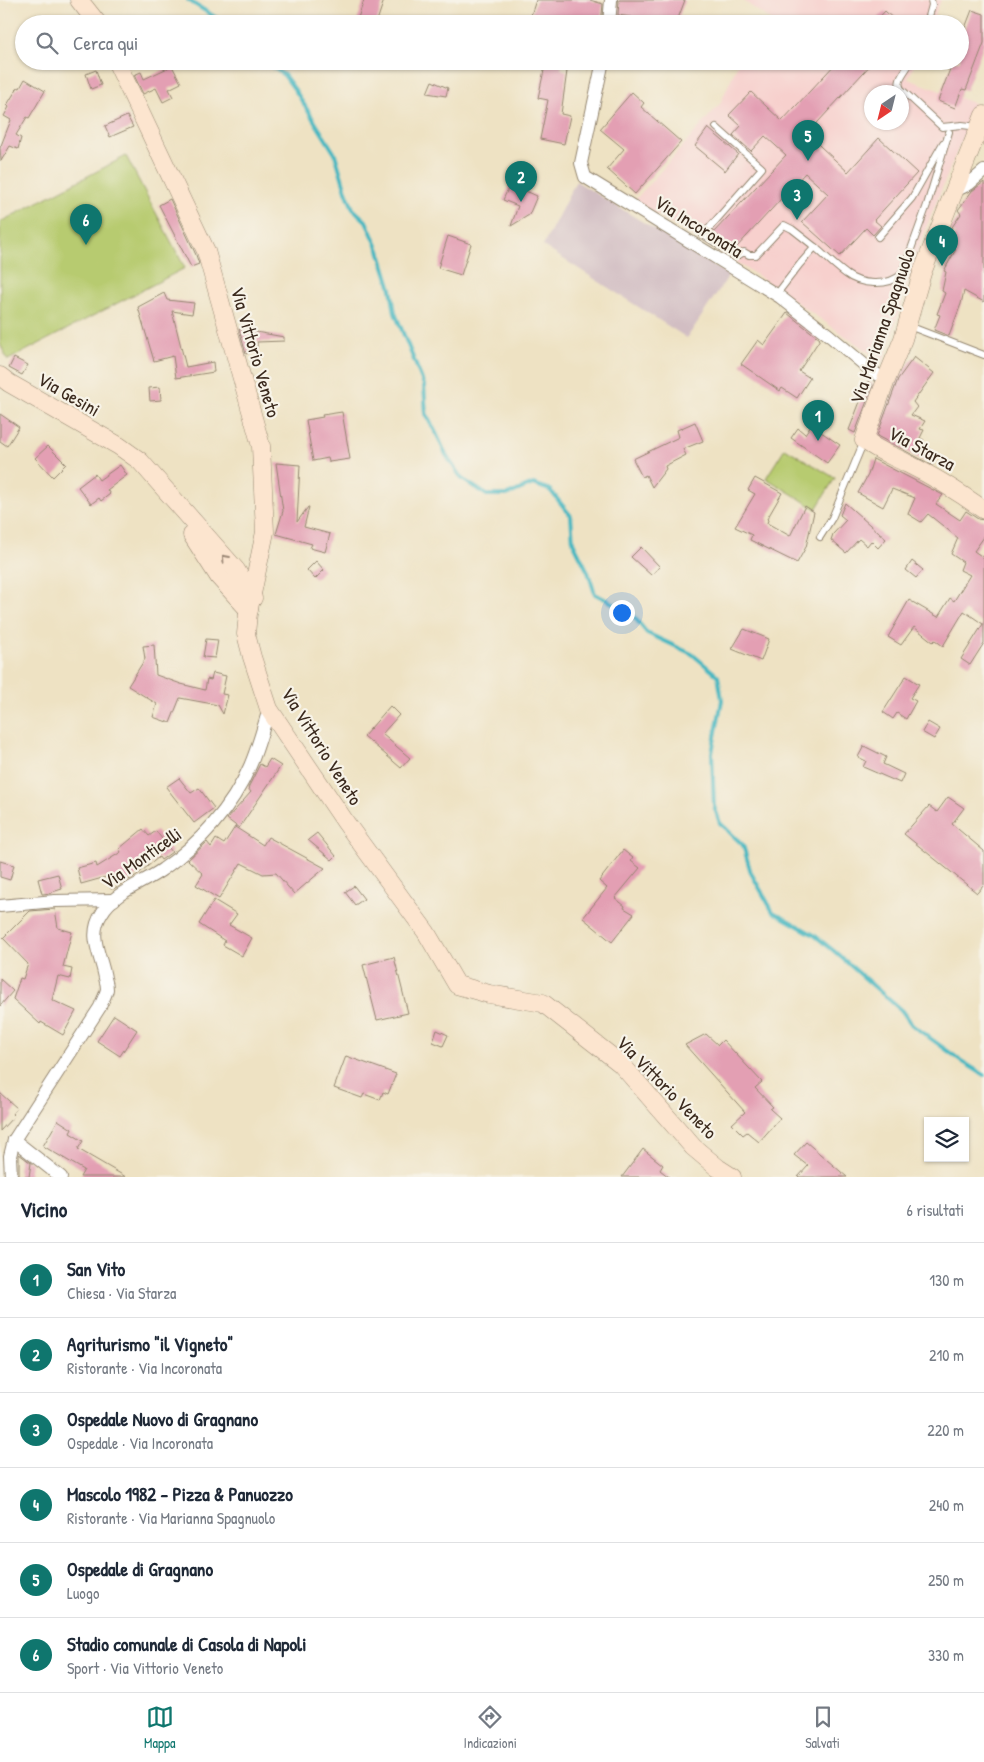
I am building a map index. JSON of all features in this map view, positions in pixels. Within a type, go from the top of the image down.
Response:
[{"type":"street","points":[[79,0],[91,15]]},
{"type":"street","points":[[609,15],[610,0]]},
{"type":"street","name":"Via Vittorio Veneto","points":[[120,70],[206,251],[261,446],[265,532],[246,634],[269,709],[346,823],[426,932],[457,985],[489,994],[543,1003],[621,1064],[693,1147],[732,1177]]},
{"type":"street","name":"Via Incoronata","points":[[602,70],[581,163],[585,177],[776,295],[873,372],[886,380]]},
{"type":"street","name":"Via Marianna Spagnuolo","points":[[864,440],[903,339],[922,273],[981,121]]},
{"type":"street","points":[[953,192],[969,184],[984,171]]},
{"type":"street","name":"Via Gesini","points":[[0,376],[8,383],[48,407],[119,446]]},
{"type":"street","name":"Via Starza","points":[[864,440],[874,448],[909,464],[957,491],[984,510]]},
{"type":"street","points":[[119,446],[140,460],[236,570],[251,604]]},
{"type":"street","points":[[119,446],[199,543],[219,576],[246,634]]},
{"type":"street","points":[[219,576],[251,604]]},
{"type":"street","name":"Via Monticelli","points":[[12,1177],[10,1156],[14,1140],[100,1007],[107,989],[95,942],[94,928],[107,906],[114,900],[180,858],[207,832],[242,783],[250,766],[269,709]]},
{"type":"street","points":[[0,906],[55,901],[114,900]]},
{"type":"street","points":[[14,1140],[61,1177]]},
{"type":"lane","points":[[929,15],[931,0]]},
{"type":"lane","points":[[905,70],[898,82],[899,87],[942,127],[951,129],[981,121]]},
{"type":"lane","points":[[716,127],[762,168],[703,235],[734,255],[744,252],[748,255],[756,255],[784,225],[816,247],[847,275],[857,280],[880,283],[898,278],[902,274],[951,129]]},
{"type":"lane","points":[[878,237],[912,198],[951,129]]},
{"type":"lane","points":[[776,295],[816,247]]},
{"type":"lane","points":[[907,325],[984,355]]},
{"type":"lane","points":[[820,536],[832,518],[864,440]]},
{"type":"shaded area","points":[[742,0],[941,0],[935,15],[764,15]]},
{"type":"shaded area","points":[[735,70],[912,70],[908,79],[976,104],[922,238],[883,362],[755,274],[634,201],[720,104]]},
{"type":"shaded area","points":[[576,181],[729,275],[687,338],[543,246]]},
{"type":"green space","points":[[126,156],[185,268],[8,360],[0,344],[0,222]]},
{"type":"green space","points":[[785,448],[835,478],[816,509],[766,478]]},
{"type":"building","points":[[364,0],[384,0],[379,15],[359,15]]},
{"type":"building","points":[[536,0],[590,0],[603,4],[602,15],[531,15]]},
{"type":"building","points":[[619,0],[685,0],[679,15],[618,15]]},
{"type":"building","points":[[972,10],[984,14],[984,43],[966,90],[962,89],[955,108],[938,101],[950,70],[969,70],[969,18]]},
{"type":"building","points":[[885,11],[889,15],[881,15]]},
{"type":"building","points":[[96,70],[101,85],[91,89],[86,74]]},
{"type":"building","points":[[163,70],[174,70],[181,83],[169,89],[173,97],[163,102],[156,88],[143,94],[134,75],[141,72],[144,79]]},
{"type":"building","points":[[544,70],[567,71],[561,114],[570,116],[564,144],[540,139],[548,100],[538,98]]},
{"type":"building","points":[[830,70],[866,70],[807,134],[848,172],[879,138],[917,173],[874,220],[881,226],[873,235],[866,228],[840,256],[802,222],[828,194],[805,173],[735,249],[713,233],[786,155],[765,136],[751,151],[733,135],[741,126],[729,115],[751,92],[782,121]]},
{"type":"building","points":[[25,79],[45,91],[16,135],[21,138],[18,149],[10,146],[1,161],[0,148],[11,120],[4,116],[9,107],[7,105]]},
{"type":"building","points":[[432,81],[448,88],[446,96],[427,93]]},
{"type":"building","points":[[632,92],[644,103],[641,107],[681,142],[635,194],[607,169],[624,149],[600,129]]},
{"type":"building","points":[[127,116],[133,127],[110,137],[105,126]]},
{"type":"building","points":[[708,128],[738,154],[725,171],[695,146]]},
{"type":"building","points":[[984,182],[984,302],[964,291],[949,336],[934,330],[940,315],[937,314],[945,293],[942,291],[946,272],[944,271],[956,249],[949,243],[955,234],[950,230],[961,214],[958,210],[972,191]]},
{"type":"building","points":[[510,184],[537,196],[529,215],[511,226],[518,206],[503,200]]},
{"type":"building","points":[[170,199],[199,264],[191,267],[159,205]]},
{"type":"building","points":[[448,236],[471,244],[461,275],[438,268]]},
{"type":"building","points":[[164,293],[167,300],[194,303],[192,314],[172,311],[186,367],[213,362],[214,372],[176,378],[173,356],[154,361],[138,307]]},
{"type":"building","points":[[787,313],[820,339],[799,371],[810,378],[797,398],[782,388],[780,391],[741,364],[758,340],[764,345]]},
{"type":"building","points":[[239,329],[284,337],[284,341],[257,342],[257,349],[246,354]]},
{"type":"building","points":[[914,357],[934,373],[913,402],[917,407],[911,415],[925,421],[920,429],[924,430],[920,438],[924,440],[922,444],[939,455],[932,465],[877,436],[898,379]]},
{"type":"building","points":[[14,358],[28,365],[22,375],[9,368]]},
{"type":"building","points":[[868,381],[873,385],[855,433],[849,430]]},
{"type":"building","points":[[160,387],[161,400],[150,401],[149,388]]},
{"type":"building","points":[[342,412],[350,459],[329,462],[328,458],[313,461],[306,420]]},
{"type":"building","points":[[0,414],[19,427],[7,446],[0,441]]},
{"type":"building","points":[[695,422],[703,441],[683,449],[686,455],[665,466],[666,469],[652,487],[646,475],[642,477],[633,459],[679,437],[677,430]]},
{"type":"building","points":[[811,425],[840,445],[827,463],[791,438],[798,428],[805,434]]},
{"type":"building","points":[[48,446],[66,464],[53,477],[35,458]]},
{"type":"building","points":[[873,459],[943,495],[936,504],[960,520],[966,511],[978,519],[984,520],[984,537],[974,551],[984,558],[984,643],[970,665],[961,659],[983,624],[964,611],[943,646],[935,640],[933,642],[914,627],[901,645],[888,637],[909,600],[938,617],[950,598],[954,601],[970,575],[960,570],[963,562],[951,554],[958,538],[928,514],[921,522],[908,514],[915,498],[892,489],[883,507],[858,493],[868,475]]},
{"type":"building","points":[[276,463],[300,465],[297,522],[309,507],[304,527],[330,534],[325,552],[310,548],[312,544],[276,534],[283,511]]},
{"type":"building","points":[[120,465],[127,475],[107,490],[110,494],[101,501],[99,498],[91,504],[78,487],[95,474],[99,480]]},
{"type":"building","points":[[755,478],[782,493],[767,519],[767,523],[790,536],[805,506],[814,512],[806,547],[797,563],[750,540],[752,535],[735,527],[755,494],[748,490]]},
{"type":"building","points":[[845,503],[886,539],[878,548],[871,541],[867,546],[859,539],[846,553],[831,540],[833,534],[846,520],[840,515]]},
{"type":"building","points":[[641,547],[660,567],[651,575],[631,557]]},
{"type":"building","points":[[316,561],[324,570],[315,579],[307,570]]},
{"type":"building","points":[[912,561],[923,570],[916,578],[906,570]]},
{"type":"building","points":[[744,629],[769,639],[761,661],[732,649]]},
{"type":"building","points":[[206,639],[218,640],[215,658],[203,657]]},
{"type":"building","points":[[154,645],[156,675],[205,690],[207,679],[211,680],[213,673],[226,676],[222,694],[228,695],[223,714],[218,705],[180,698],[170,723],[153,717],[157,704],[128,686],[145,659],[143,646]]},
{"type":"building","points":[[906,676],[919,684],[910,698],[916,701],[906,719],[897,713],[893,719],[883,712]]},
{"type":"building","points":[[390,706],[399,715],[382,734],[410,758],[401,768],[364,736]]},
{"type":"building","points":[[928,722],[940,729],[934,739],[922,732]]},
{"type":"building","points":[[864,746],[886,757],[883,764],[904,774],[900,783],[863,767],[866,761],[858,757]]},
{"type":"building","points":[[270,759],[281,766],[239,828],[227,819],[251,792],[248,788],[260,764],[265,767]]},
{"type":"building","points":[[179,778],[191,793],[199,788],[214,808],[194,823],[166,787]]},
{"type":"building","points":[[948,797],[964,808],[952,824],[984,851],[984,885],[977,893],[904,834],[929,806],[937,812]]},
{"type":"building","points":[[235,827],[263,845],[268,837],[325,868],[294,894],[276,873],[263,874],[241,863],[219,899],[196,885],[203,874],[188,860],[207,842],[211,847],[216,839],[224,844]]},
{"type":"building","points":[[143,829],[149,836],[156,831],[172,852],[161,860],[159,857],[137,875],[115,888],[111,889],[106,877],[81,884],[77,868],[96,863],[97,867],[121,852],[119,849]]},
{"type":"building","points":[[317,833],[336,856],[332,860],[308,840]]},
{"type":"building","points":[[623,850],[633,858],[631,861],[640,868],[615,898],[625,906],[624,908],[634,914],[612,942],[583,918],[607,888],[599,881]]},
{"type":"building","points":[[0,861],[14,865],[10,880],[0,877]]},
{"type":"building","points":[[58,874],[62,889],[42,894],[38,879]]},
{"type":"building","points":[[354,886],[364,899],[355,905],[345,892]]},
{"type":"building","points":[[214,900],[237,914],[229,925],[252,938],[242,956],[223,945],[225,941],[199,924]]},
{"type":"building","points":[[55,909],[58,928],[72,932],[63,967],[72,969],[70,979],[58,976],[52,1000],[76,1011],[63,1035],[41,1022],[40,1024],[13,999],[20,978],[23,979],[28,964],[3,938],[30,911]]},
{"type":"building","points":[[394,957],[408,1013],[377,1020],[363,965]]},
{"type":"building","points":[[0,979],[13,991],[0,1006]]},
{"type":"building","points":[[114,1015],[137,1030],[120,1056],[97,1041]]},
{"type":"building","points":[[437,1030],[448,1035],[443,1046],[433,1042]]},
{"type":"building","points":[[706,1034],[718,1045],[723,1040],[762,1082],[755,1088],[773,1107],[770,1109],[780,1118],[759,1142],[747,1132],[743,1135],[732,1124],[745,1112],[685,1045]]},
{"type":"building","points":[[346,1056],[396,1074],[388,1094],[383,1092],[380,1100],[364,1094],[362,1098],[334,1088]]},
{"type":"building","points":[[649,1064],[656,1079],[650,1081],[639,1068]]},
{"type":"building","points":[[0,1093],[17,1108],[12,1114],[14,1116],[0,1131]]},
{"type":"building","points":[[58,1120],[72,1129],[70,1133],[83,1141],[78,1149],[126,1177],[80,1177],[84,1170],[43,1146]]},
{"type":"building","points":[[806,1142],[847,1177],[798,1177],[808,1166],[794,1155]]},
{"type":"building","points":[[643,1149],[663,1165],[660,1170],[669,1177],[622,1177]]},
{"type":"building","points":[[19,1154],[31,1163],[29,1177],[19,1177]]},
{"type":"waterway","points":[[188,0],[212,15]]},
{"type":"waterway","points":[[277,70],[284,75],[295,90],[335,154],[353,209],[366,221],[379,250],[391,289],[395,313],[424,385],[426,414],[446,455],[462,479],[487,495],[507,495],[533,484],[550,490],[571,516],[573,542],[588,572],[595,594],[630,612],[647,633],[692,654],[718,676],[722,700],[712,753],[714,806],[720,823],[743,845],[751,873],[773,912],[814,935],[902,1011],[912,1025],[984,1075]]},
{"type":"place","name":"Ospedale di Gragnano","points":[[808,161]]},
{"type":"place","name":"Agriturismo \"il Vigneto\"","points":[[521,202]]},
{"type":"place","name":"Ospedale Nuovo di Gragnano","points":[[797,220]]},
{"type":"place","name":"Stadio comunale di Casola di Napoli","points":[[86,245]]},
{"type":"place","name":"Mascolo 1982 - Pizza & Panuozzo","points":[[942,266]]},
{"type":"place","name":"San Vito","points":[[818,441]]}]
